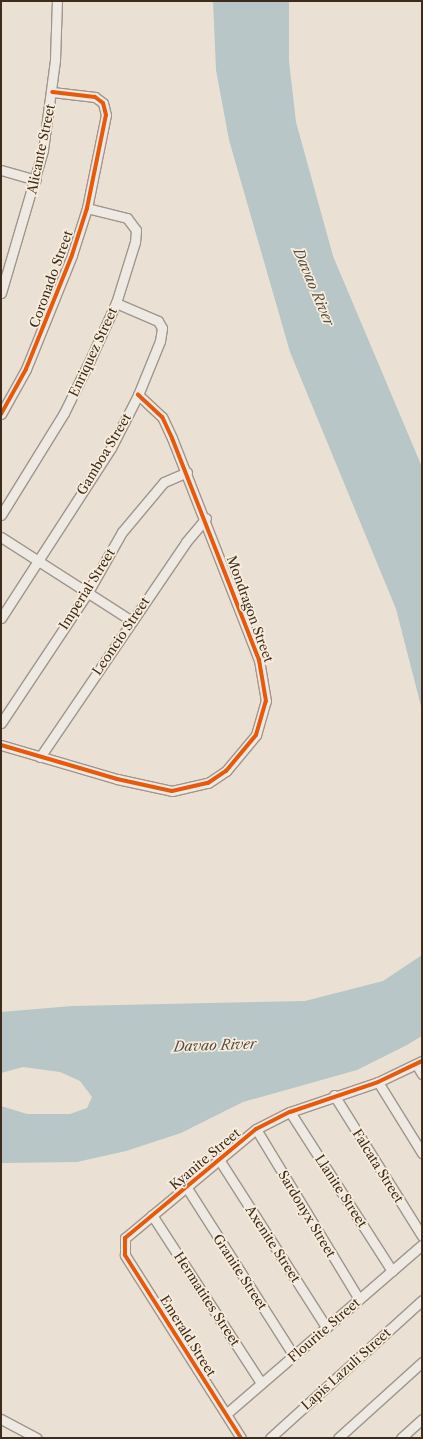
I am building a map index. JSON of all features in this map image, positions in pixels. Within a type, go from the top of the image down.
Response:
[{"type":"street","name":"Alicante Street","points":[[1,293],[36,180],[52,92],[57,1]]},
{"type":"street","name":"Coronado Street","points":[[1,414],[52,308],[87,208],[106,115],[103,103],[88,95],[52,92]]},
{"type":"street","points":[[1,170],[36,180]]},
{"type":"street","name":"Enriquez Street","points":[[1,515],[64,413],[116,303],[136,230],[127,218],[87,208]]},
{"type":"street","name":"Gamboa Street","points":[[1,618],[111,448],[138,395],[162,328],[150,316],[116,303]]},
{"type":"street","name":"Mondragon Street","points":[[1,745],[40,757],[172,791],[208,783],[244,754],[262,719],[266,684],[206,518],[162,417],[138,395]]},
{"type":"street","name":"Imperial Street","points":[[1,722],[88,592],[122,532],[150,494],[164,482],[187,472]]},
{"type":"street","name":"Leoncio Street","points":[[40,757],[132,621],[206,518]]},
{"type":"street","points":[[1,537],[132,621]]},
{"type":"street","points":[[419,1062],[422,1074]]},
{"type":"street","name":"Kyanite Street","points":[[123,1244],[152,1215],[220,1161],[256,1129],[290,1112],[334,1095],[378,1082],[419,1062]]},
{"type":"street","points":[[378,1082],[422,1153]]},
{"type":"street","name":"Falcata Street","points":[[334,1095],[422,1236]]},
{"type":"street","name":"Llanite Street","points":[[290,1112],[392,1270]]},
{"type":"street","name":"Sardonyx Street","points":[[256,1129],[359,1299]]},
{"type":"street","name":"Axenite Street","points":[[220,1161],[326,1327]]},
{"type":"street","name":"Granite Street","points":[[187,1188],[294,1356]]},
{"type":"street","name":"Hermatites Street","points":[[152,1215],[261,1384]]},
{"type":"street","name":"Emerald Street","points":[[123,1244],[125,1255],[241,1438]]},
{"type":"street","name":"Flourite Street","points":[[226,1414],[422,1245]]},
{"type":"street","name":"Lapis Lazuli Street","points":[[270,1438],[422,1300]]},
{"type":"street","points":[[338,1438],[422,1362]]},
{"type":"street","points":[[1,1419],[36,1438]]},
{"type":"street","points":[[401,1438],[422,1419]]},
{"type":"water","name":"Davao River","points":[[213,1],[289,1],[289,61],[296,122],[333,256],[422,467],[422,710],[396,609],[290,352],[229,140],[216,70]]},
{"type":"water","name":"Davao River","points":[[422,955],[422,1036],[357,1070],[243,1102],[181,1133],[126,1151],[77,1162],[1,1163],[1,1106],[27,1114],[70,1114],[87,1108],[92,1097],[80,1081],[60,1072],[23,1067],[1,1073],[1,1012],[72,1006],[305,1001],[383,981]]},
{"type":"cycle path","points":[[1,414],[26,369],[72,255],[87,208],[106,115],[103,103],[95,97],[52,92]]},
{"type":"cycle path","points":[[1,745],[117,779],[172,791],[208,783],[226,771],[256,735],[266,701],[259,660],[172,438],[162,417],[138,395]]},
{"type":"cycle path","points":[[241,1438],[125,1255],[125,1238],[256,1129],[290,1112],[378,1082],[422,1061]]}]
